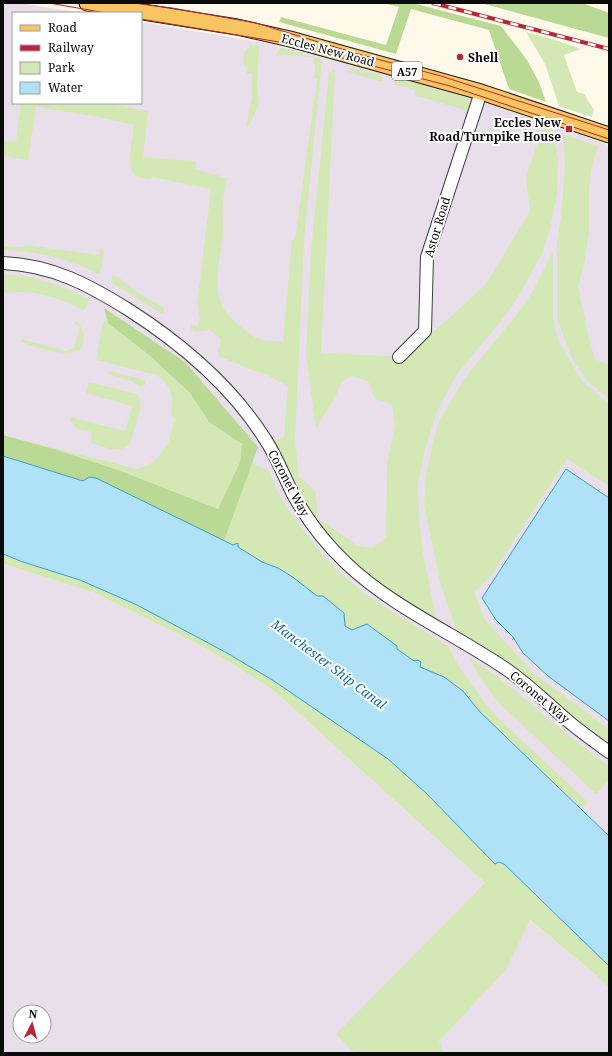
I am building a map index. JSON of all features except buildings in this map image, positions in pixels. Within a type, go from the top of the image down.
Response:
[{"type":"main road","name":"Eccles New Road","points":[[86,3],[172,10],[290,39],[481,92],[603,133]]},
{"type":"street","name":"Astor Road","points":[[399,357],[425,330],[427,257],[481,92]]},
{"type":"street","name":"Coronet Way","points":[[3,263],[34,267],[69,277],[87,285],[136,314],[172,339],[199,362],[245,409],[267,441],[310,523],[345,562],[386,595],[492,659],[520,679],[582,733],[609,752]]},
{"type":"shaded area","points":[[3,3],[20,3],[76,12],[12,12],[12,104],[142,104],[142,22],[271,44],[447,88],[609,145],[609,836],[571,799],[233,545],[185,522],[83,481],[3,456]]},
{"type":"shaded area","points":[[3,564],[92,592],[196,643],[274,691],[485,883],[589,969],[609,988],[609,1053],[3,1053]]},
{"type":"green space","points":[[383,3],[412,3],[501,26],[527,60],[539,82],[546,102],[509,89],[489,30],[411,9],[396,54],[279,22],[281,17],[386,45],[399,7]]},
{"type":"green space","points":[[481,3],[582,3],[609,13],[609,38]]},
{"type":"green space","points":[[526,32],[581,49],[564,55],[577,92],[584,94],[594,110],[592,117],[559,106],[545,64]]},
{"type":"green space","points":[[249,44],[259,46],[257,84],[259,105],[248,127],[246,126],[252,96],[252,74],[246,73],[247,68],[245,67],[244,53],[249,48]]},
{"type":"green space","points":[[281,48],[322,59],[304,241],[295,439],[299,477],[315,490],[318,517],[313,516],[274,441],[284,437],[288,386],[263,373],[251,370],[219,356],[218,352],[221,339],[210,330],[196,332],[191,330],[191,325],[198,326],[200,318],[197,304],[211,189],[152,177],[151,180],[143,179],[135,175],[130,166],[134,125],[100,117],[36,107],[28,160],[3,156],[3,141],[16,142],[21,104],[111,104],[148,111],[143,157],[196,161],[195,169],[227,178],[223,202],[223,232],[217,283],[219,295],[223,306],[230,317],[256,338],[264,341],[283,341],[292,240],[295,240],[317,79],[314,78],[314,57],[281,54],[280,57],[276,56]]},
{"type":"green space","points":[[352,67],[380,75],[382,76],[383,82],[348,72]]},
{"type":"green space","points":[[335,69],[321,353],[408,357],[428,335],[445,322],[486,284],[530,211],[526,176],[543,127],[553,130],[558,159],[557,194],[550,229],[542,253],[524,287],[508,312],[458,373],[434,420],[424,454],[418,485],[419,519],[423,553],[436,619],[387,589],[359,568],[342,551],[316,520],[324,522],[358,546],[373,548],[386,537],[387,465],[395,426],[392,404],[375,399],[368,381],[352,376],[341,382],[336,395],[316,429],[306,354],[311,251],[329,74]]},
{"type":"green space","points":[[398,78],[468,98],[470,101],[469,110],[468,111],[414,95],[415,90],[394,84],[395,80]]},
{"type":"green space","points":[[563,134],[598,146],[591,170],[589,191],[589,231],[584,265],[578,286],[595,359],[609,365],[609,399],[588,381],[573,360],[557,319],[557,242],[561,217],[565,167]]},
{"type":"green space","points":[[25,245],[99,255],[100,249],[102,249],[104,253],[101,270],[99,274],[73,263],[48,255],[3,250],[3,246],[24,247]]},
{"type":"green space","points":[[553,251],[553,319],[558,341],[582,381],[609,404],[609,486],[567,459],[492,575],[474,592],[485,620],[536,675],[609,729],[609,745],[571,716],[514,666],[457,632],[440,582],[424,504],[426,476],[433,441],[439,421],[465,378],[518,313],[533,291]]},
{"type":"green space","points":[[3,274],[48,282],[90,300],[84,310],[64,301],[45,295],[25,292],[3,293]]},
{"type":"green space","points":[[112,276],[118,277],[137,292],[164,308],[164,312],[162,314],[111,282]]},
{"type":"green space","points":[[104,308],[185,362],[258,447],[224,541],[89,478],[83,481],[3,456],[3,435],[57,450],[118,470],[218,509],[240,462],[242,444],[209,422],[190,393],[149,355],[108,323]]},
{"type":"green space","points":[[75,321],[79,324],[82,328],[84,339],[82,347],[76,351],[68,353],[58,352],[21,342],[22,339],[66,351],[74,348],[80,326],[74,324]]},
{"type":"green space","points":[[103,321],[108,323],[149,355],[190,393],[209,422],[242,444],[240,462],[218,509],[118,470],[57,450],[3,435],[137,469],[150,464],[158,458],[168,444],[175,418],[171,415],[172,398],[170,392],[166,383],[157,375],[96,360]]},
{"type":"green space","points":[[110,371],[145,381],[145,385],[141,387],[131,381],[108,374]]},
{"type":"green space","points":[[89,382],[137,394],[139,398],[140,410],[130,443],[126,447],[122,449],[112,449],[91,443],[92,432],[80,430],[73,425],[70,417],[125,431],[132,406],[86,393]]},
{"type":"green space","points":[[252,463],[268,470],[280,496],[294,518],[336,569],[364,593],[448,646],[458,665],[485,703],[500,720],[588,802],[582,809],[480,712],[463,691],[444,677],[420,666],[397,649],[397,646],[367,625],[352,630],[345,626],[317,596],[294,578],[278,568],[262,562],[224,541]]},
{"type":"green space","points":[[3,554],[80,580],[137,605],[227,653],[275,681],[388,759],[426,793],[495,864],[499,862],[504,864],[609,966],[609,988],[589,969],[530,920],[505,971],[439,1041],[444,1053],[355,1053],[336,1034],[485,883],[274,691],[196,643],[92,592],[3,564]]},
{"type":"green space","points":[[470,658],[488,670],[574,740],[609,766],[609,780],[596,794],[500,704],[476,671]]},
{"type":"water","name":"Manchester Ship Canal","points":[[3,456],[83,481],[89,477],[96,478],[233,545],[238,543],[238,547],[262,562],[278,568],[294,578],[317,596],[323,596],[344,613],[345,626],[352,630],[367,624],[397,646],[397,649],[414,661],[418,660],[421,662],[420,667],[444,677],[463,691],[480,712],[609,836],[609,966],[504,864],[499,862],[495,864],[426,793],[388,759],[274,681],[227,653],[137,605],[80,580],[3,554]]},
{"type":"water","points":[[566,469],[609,498],[609,721],[548,676],[523,653],[513,637],[496,620],[482,598]]},
{"type":"tram line","points":[[49,3],[100,12]]},
{"type":"tram line","points":[[133,3],[172,8],[256,23],[358,54],[441,76],[609,130]]},
{"type":"tram line","points":[[142,19],[279,42],[327,54],[450,86],[609,139]]},
{"type":"railway","points":[[433,3],[609,49]]},
{"type":"place","name":"Shell","points":[[460,57]]},
{"type":"place","name":"Eccles New Road/Turnpike House","points":[[569,129]]}]
